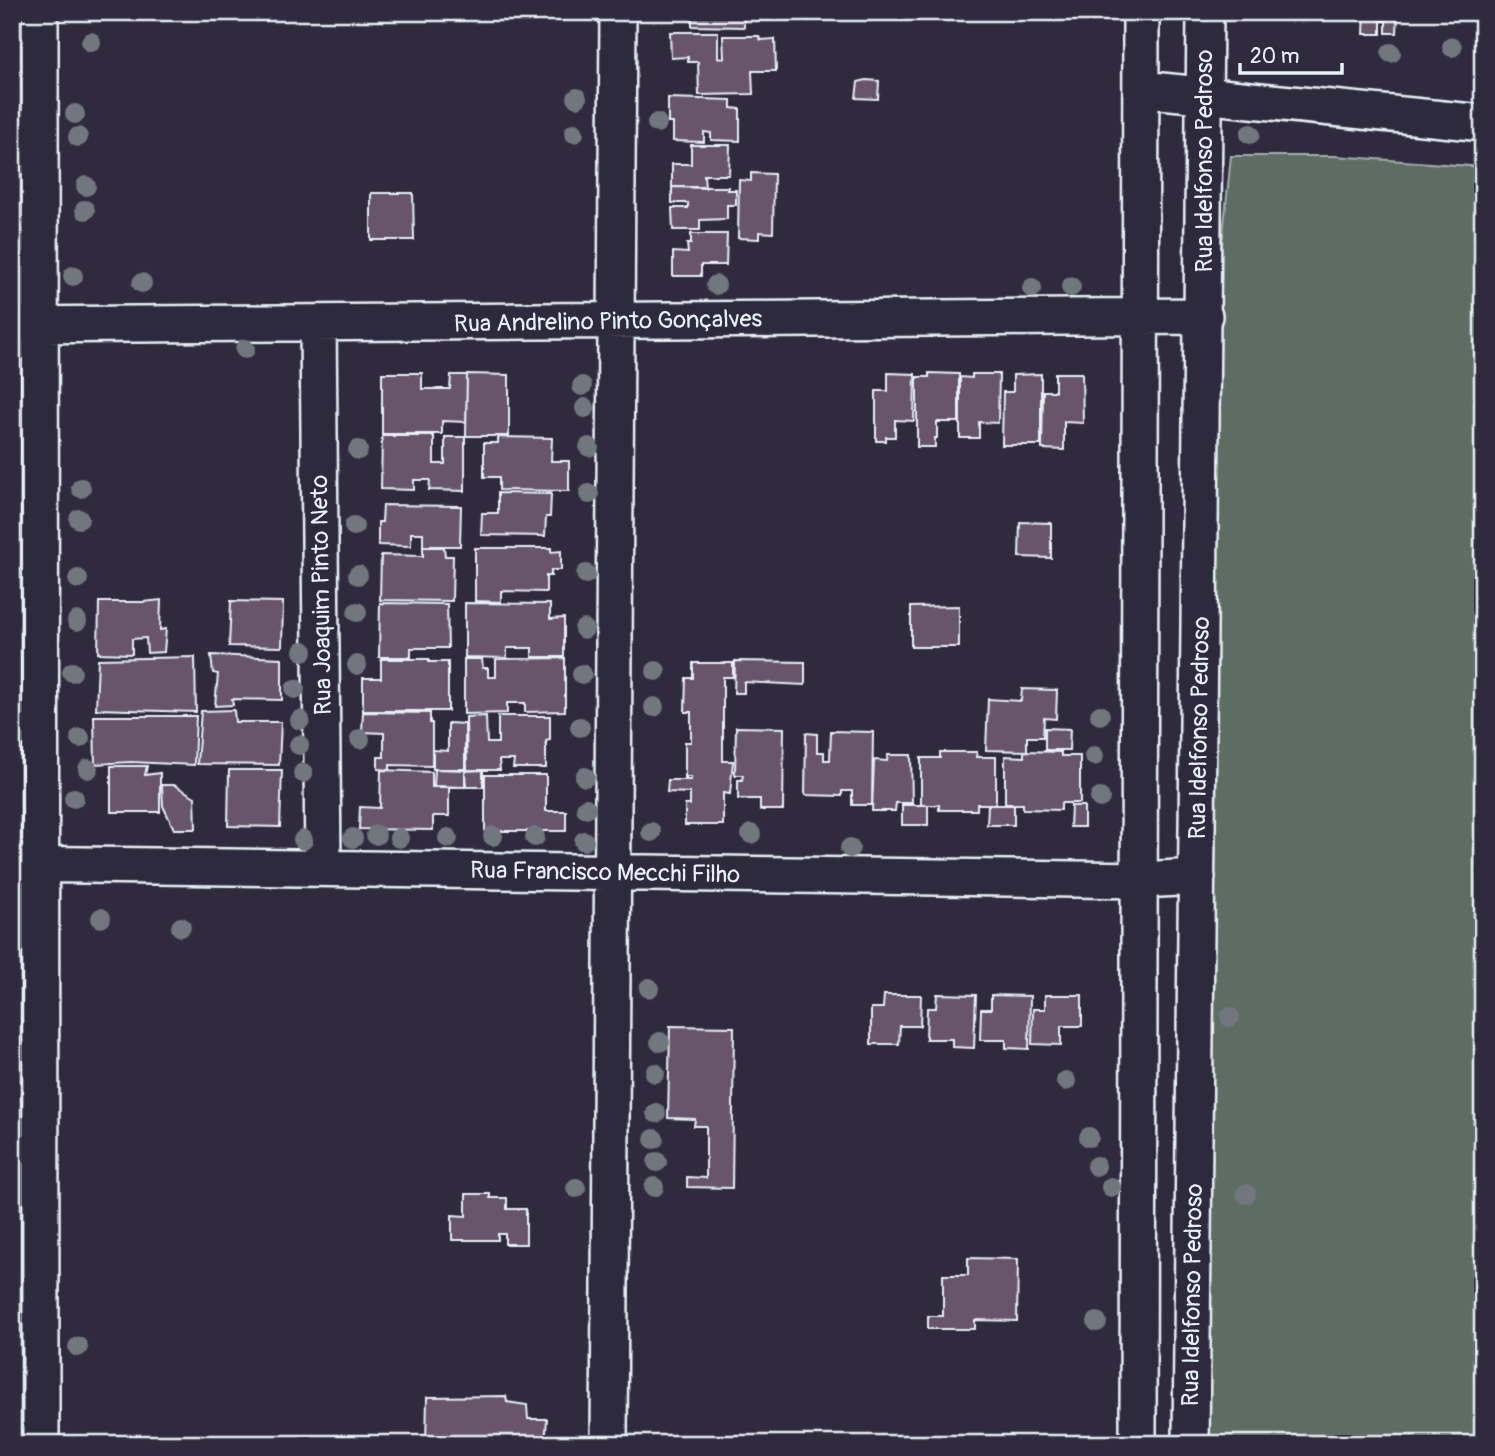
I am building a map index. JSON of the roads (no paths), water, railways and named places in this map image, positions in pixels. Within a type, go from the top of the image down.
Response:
[{"type":"street","points":[[40,12],[26,325],[26,864],[41,1444]]},
{"type":"street","points":[[609,1444],[618,12]]},
{"type":"street","points":[[1138,1444],[1141,12]]},
{"type":"street","name":"Rua Idelfonso Pedroso","points":[[1191,1444],[1205,12]]},
{"type":"street","points":[[1140,89],[1483,124]]},
{"type":"street","name":"Rua Andrelino Pinto Gonçalves","points":[[26,325],[1204,316]]},
{"type":"street","name":"Rua Joaquim Pinto Neto","points":[[318,323],[323,868]]},
{"type":"street","name":"Rua Francisco Mecchi Filho","points":[[26,864],[1141,880],[1197,877]]}]
